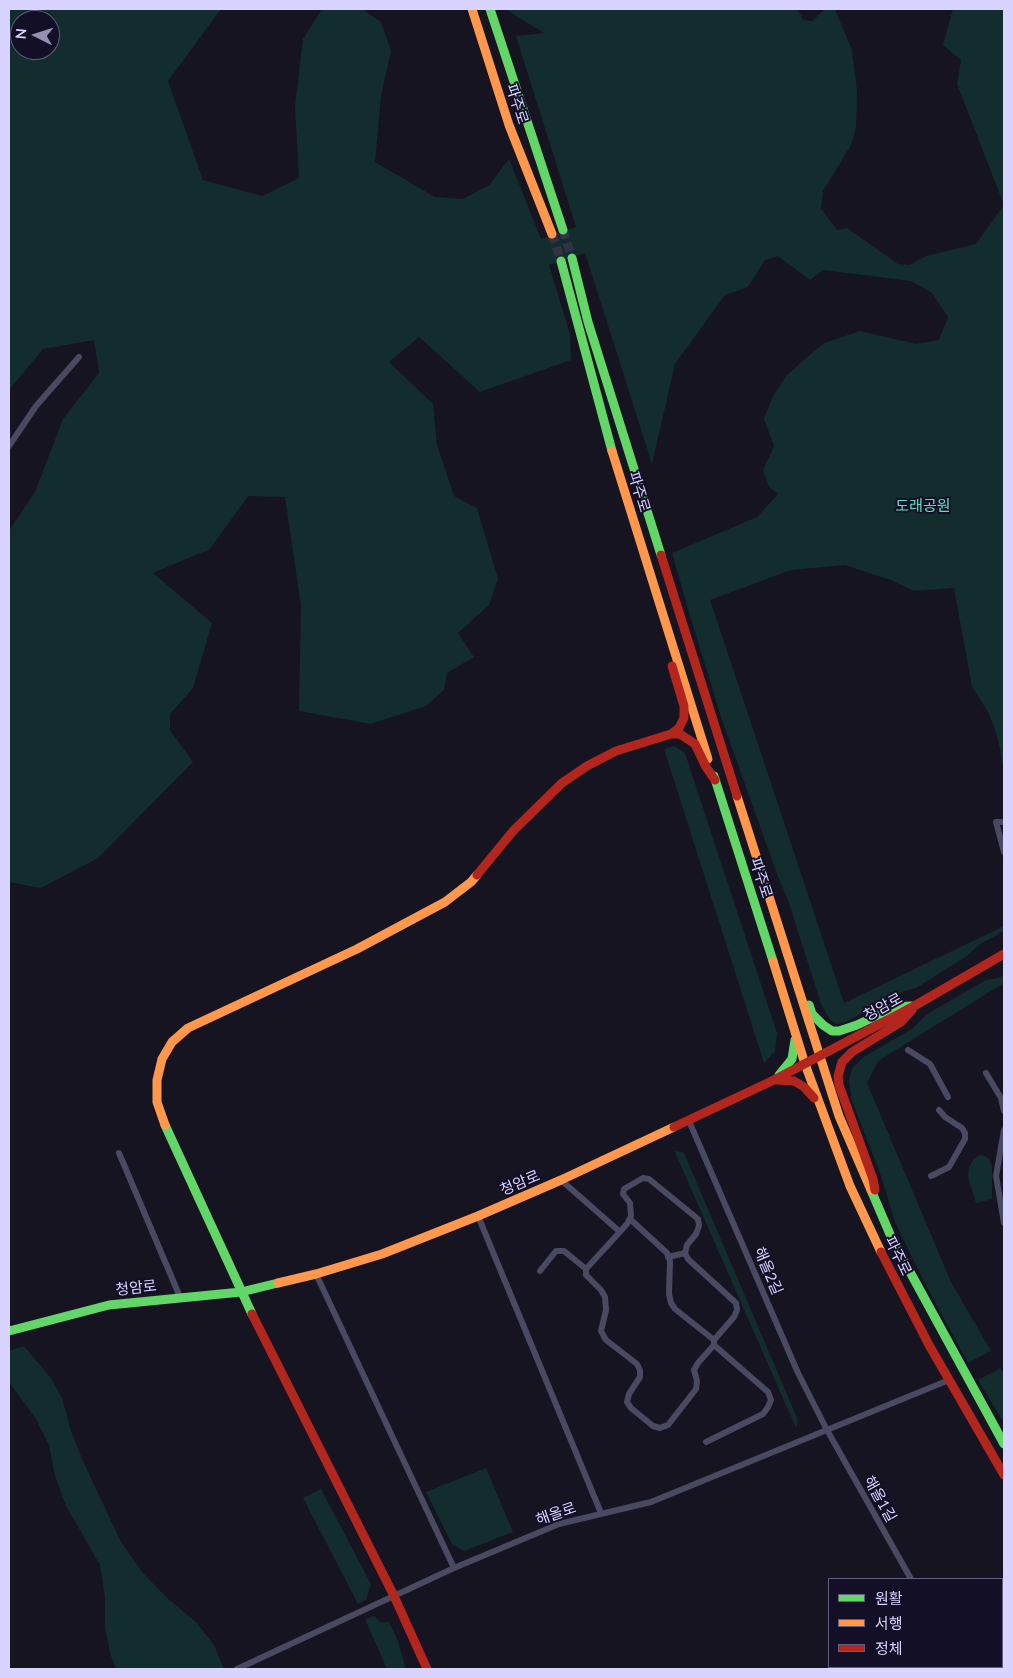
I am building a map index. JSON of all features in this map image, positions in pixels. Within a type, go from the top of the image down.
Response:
[{"type":"main road","name":"파주로","points":[[472,9],[509,125],[552,234]]},
{"type":"main road","name":"파주로","points":[[490,9],[563,230]]},
{"type":"main road","name":"파주로","points":[[572,258],[588,322],[839,1116],[892,1239],[1004,1444]]},
{"type":"main road","name":"파주로","points":[[561,261],[613,454],[672,647],[805,1064],[821,1108],[850,1186],[887,1265],[949,1380],[1004,1475]]},
{"type":"main road","points":[[672,647],[672,665],[684,706],[684,718],[679,728],[672,734]]},
{"type":"main road","points":[[427,1669],[394,1596],[240,1292],[164,1124],[157,1102],[156,1080],[162,1059],[172,1042],[188,1028],[357,949],[445,902],[471,882],[513,831],[538,805],[562,783],[587,766],[616,752],[672,734],[680,734],[695,744],[706,767],[715,780]]},
{"type":"main road","points":[[772,904],[790,949],[812,1014],[823,1025],[832,1031],[839,1031],[857,1026],[895,1007],[916,1005]]},
{"type":"main road","name":"청암로","points":[[9,1331],[109,1305],[240,1292],[316,1274],[382,1254],[478,1216],[689,1121],[819,1057],[916,1005],[1004,954]]},
{"type":"main road","points":[[878,1207],[873,1179],[839,1085],[838,1076],[842,1062],[852,1052],[901,1022],[916,1005]]},
{"type":"main road","points":[[774,1080],[792,1059],[795,1039],[793,1026]]},
{"type":"main road","points":[[774,1080],[794,1081],[812,1094],[821,1108]]},
{"type":"street","points":[[9,446],[36,406],[79,357]]},
{"type":"street","points":[[1004,822],[996,822],[1004,852]]},
{"type":"street","points":[[908,1050],[930,1064],[948,1097]]},
{"type":"street","points":[[986,1074],[1001,1098],[1004,1112]]},
{"type":"street","points":[[931,1176],[949,1167],[965,1139],[965,1133],[962,1128],[945,1117],[939,1110]]},
{"type":"street","name":"해올2길","points":[[689,1121],[798,1373],[827,1430]]},
{"type":"street","points":[[1004,1130],[996,1176],[1004,1223]]},
{"type":"street","points":[[119,1153],[180,1297]]},
{"type":"street","points":[[643,1178],[649,1179],[698,1219],[699,1226],[696,1234],[687,1245],[685,1253],[688,1259],[736,1303],[737,1310],[734,1317],[694,1370],[697,1381],[696,1389],[668,1425],[660,1428],[653,1426],[631,1408],[627,1402],[629,1394],[640,1377],[640,1370],[637,1364],[606,1340],[601,1331],[606,1310],[605,1297],[601,1290],[586,1275],[586,1269],[630,1219],[632,1216],[630,1203],[623,1194],[624,1188],[643,1178]]},
{"type":"street","points":[[561,1180],[619,1231]]},
{"type":"street","points":[[478,1216],[601,1513]]},
{"type":"street","points":[[630,1219],[667,1253],[670,1261],[669,1294],[675,1309],[768,1392],[771,1400],[763,1414],[706,1442]]},
{"type":"street","points":[[540,1271],[556,1251],[564,1251],[586,1269]]},
{"type":"street","points":[[668,1257],[685,1253]]},
{"type":"street","points":[[316,1274],[454,1568]]},
{"type":"street","name":"해올로","points":[[237,1669],[454,1568],[559,1524],[651,1502],[949,1380]]},
{"type":"street","name":"해올1길","points":[[827,1430],[910,1578]]},
{"type":"green space","name":"도래공원","points":[[9,9],[221,9],[168,81],[203,180],[262,196],[299,178],[295,106],[303,39],[322,9],[362,9],[381,22],[391,51],[381,96],[375,162],[435,197],[463,199],[489,185],[509,159],[541,239],[576,227],[516,36],[544,33],[505,9],[798,9],[803,20],[812,21],[825,9],[835,9],[852,50],[857,91],[856,128],[851,145],[823,191],[821,209],[837,230],[847,228],[898,264],[910,265],[926,256],[976,244],[1004,205],[1004,796],[1000,748],[988,712],[972,687],[954,588],[914,591],[891,580],[845,565],[791,570],[710,600],[844,1003],[1004,926],[1004,931],[980,944],[967,956],[916,988],[899,993],[846,1022],[837,1024],[830,1020],[821,1004],[788,900],[721,717],[672,553],[757,517],[778,494],[769,487],[763,470],[774,446],[764,419],[772,398],[786,376],[805,359],[824,343],[860,331],[916,344],[939,340],[948,317],[932,293],[911,281],[823,270],[810,280],[778,256],[765,260],[748,287],[725,295],[675,364],[652,464],[585,253],[549,265],[570,334],[571,360],[480,392],[419,337],[389,362],[433,404],[437,445],[454,496],[477,508],[498,579],[489,605],[458,633],[474,657],[447,673],[444,690],[426,706],[371,724],[299,711],[301,606],[285,497],[248,496],[210,549],[153,573],[212,623],[193,688],[170,714],[170,730],[193,762],[98,858],[41,888],[9,882],[9,531],[35,492],[63,419],[99,373],[94,340],[43,349],[9,390]]},
{"type":"green space","points":[[953,9],[1004,9],[1004,205],[957,84],[961,60],[943,45]]},
{"type":"green space","points":[[674,746],[685,753],[777,1033],[775,1051],[764,1063],[664,749]]},
{"type":"green space","points":[[1004,975],[1004,983],[878,1061],[867,1083],[951,1282],[991,1351],[968,1363],[923,1280],[895,1222],[881,1176],[852,1101],[849,1082],[852,1068],[865,1056],[912,1029],[927,1014],[986,980]]},
{"type":"green space","points":[[674,1150],[684,1153],[798,1420],[796,1428]]},
{"type":"green space","points":[[979,1155],[989,1159],[992,1166],[992,1199],[976,1203],[968,1177],[969,1167]]},
{"type":"green space","points":[[24,1346],[51,1378],[62,1398],[71,1431],[83,1461],[121,1542],[143,1573],[166,1597],[196,1622],[214,1645],[224,1669],[116,1669],[105,1629],[105,1597],[100,1565],[66,1506],[55,1476],[49,1445],[36,1419],[9,1382],[9,1351]]},
{"type":"green space","points":[[1001,1368],[1004,1374],[1004,1423],[978,1380]]},
{"type":"green space","points":[[486,1468],[513,1532],[464,1551],[452,1544],[426,1492]]},
{"type":"green space","points":[[321,1489],[371,1584],[366,1600],[358,1604],[303,1498]]},
{"type":"green space","points":[[374,1616],[380,1622],[389,1622],[398,1641],[406,1669],[387,1669],[365,1619]]},
{"type":"tunnel","points":[[563,230],[572,258]]},
{"type":"tunnel","points":[[552,234],[561,261]]},
{"type":"traffic: fast","points":[[490,9],[563,230]]},
{"type":"traffic: fast","points":[[572,258],[588,322],[661,555]]},
{"type":"traffic: fast","points":[[561,261],[612,451]]},
{"type":"traffic: fast","points":[[714,776],[773,961]]},
{"type":"traffic: fast","points":[[809,1005],[812,1014],[832,1031],[839,1031],[857,1025],[895,1007],[911,1006]]},
{"type":"traffic: fast","points":[[779,1075],[792,1059],[795,1040]]},
{"type":"traffic: fast","points":[[165,1125],[252,1314]]},
{"type":"traffic: fast","points":[[871,1190],[892,1239],[1004,1444]]},
{"type":"traffic: fast","points":[[9,1331],[109,1305],[241,1292],[278,1283]]},
{"type":"traffic: slow","points":[[472,9],[509,125],[552,234]]},
{"type":"traffic: slow","points":[[612,451],[708,759]]},
{"type":"traffic: slow","points":[[737,796],[839,1116],[871,1190]]},
{"type":"traffic: slow","points":[[165,1125],[157,1102],[157,1080],[162,1059],[172,1042],[188,1028],[357,949],[445,902],[477,875]]},
{"type":"traffic: slow","points":[[773,961],[805,1064],[850,1186],[881,1252]]},
{"type":"traffic: slow","points":[[278,1283],[316,1274],[382,1254],[478,1216],[561,1180],[674,1127]]},
{"type":"traffic: jam","points":[[661,555],[737,796]]},
{"type":"traffic: jam","points":[[671,734],[679,728],[684,718],[684,706],[672,666]]},
{"type":"traffic: jam","points":[[477,875],[513,831],[562,783],[587,766],[616,751],[671,734],[680,734],[695,744],[706,767],[715,780]]},
{"type":"traffic: jam","points":[[674,1127],[774,1080],[916,1005],[1004,954]]},
{"type":"traffic: jam","points":[[875,1190],[873,1179],[839,1085],[838,1076],[842,1062],[852,1052],[901,1022],[912,1010]]},
{"type":"traffic: jam","points":[[776,1080],[794,1081],[804,1087],[814,1098]]},
{"type":"traffic: jam","points":[[881,1252],[929,1345],[1004,1475]]},
{"type":"traffic: jam","points":[[252,1314],[394,1596],[427,1669]]}]
